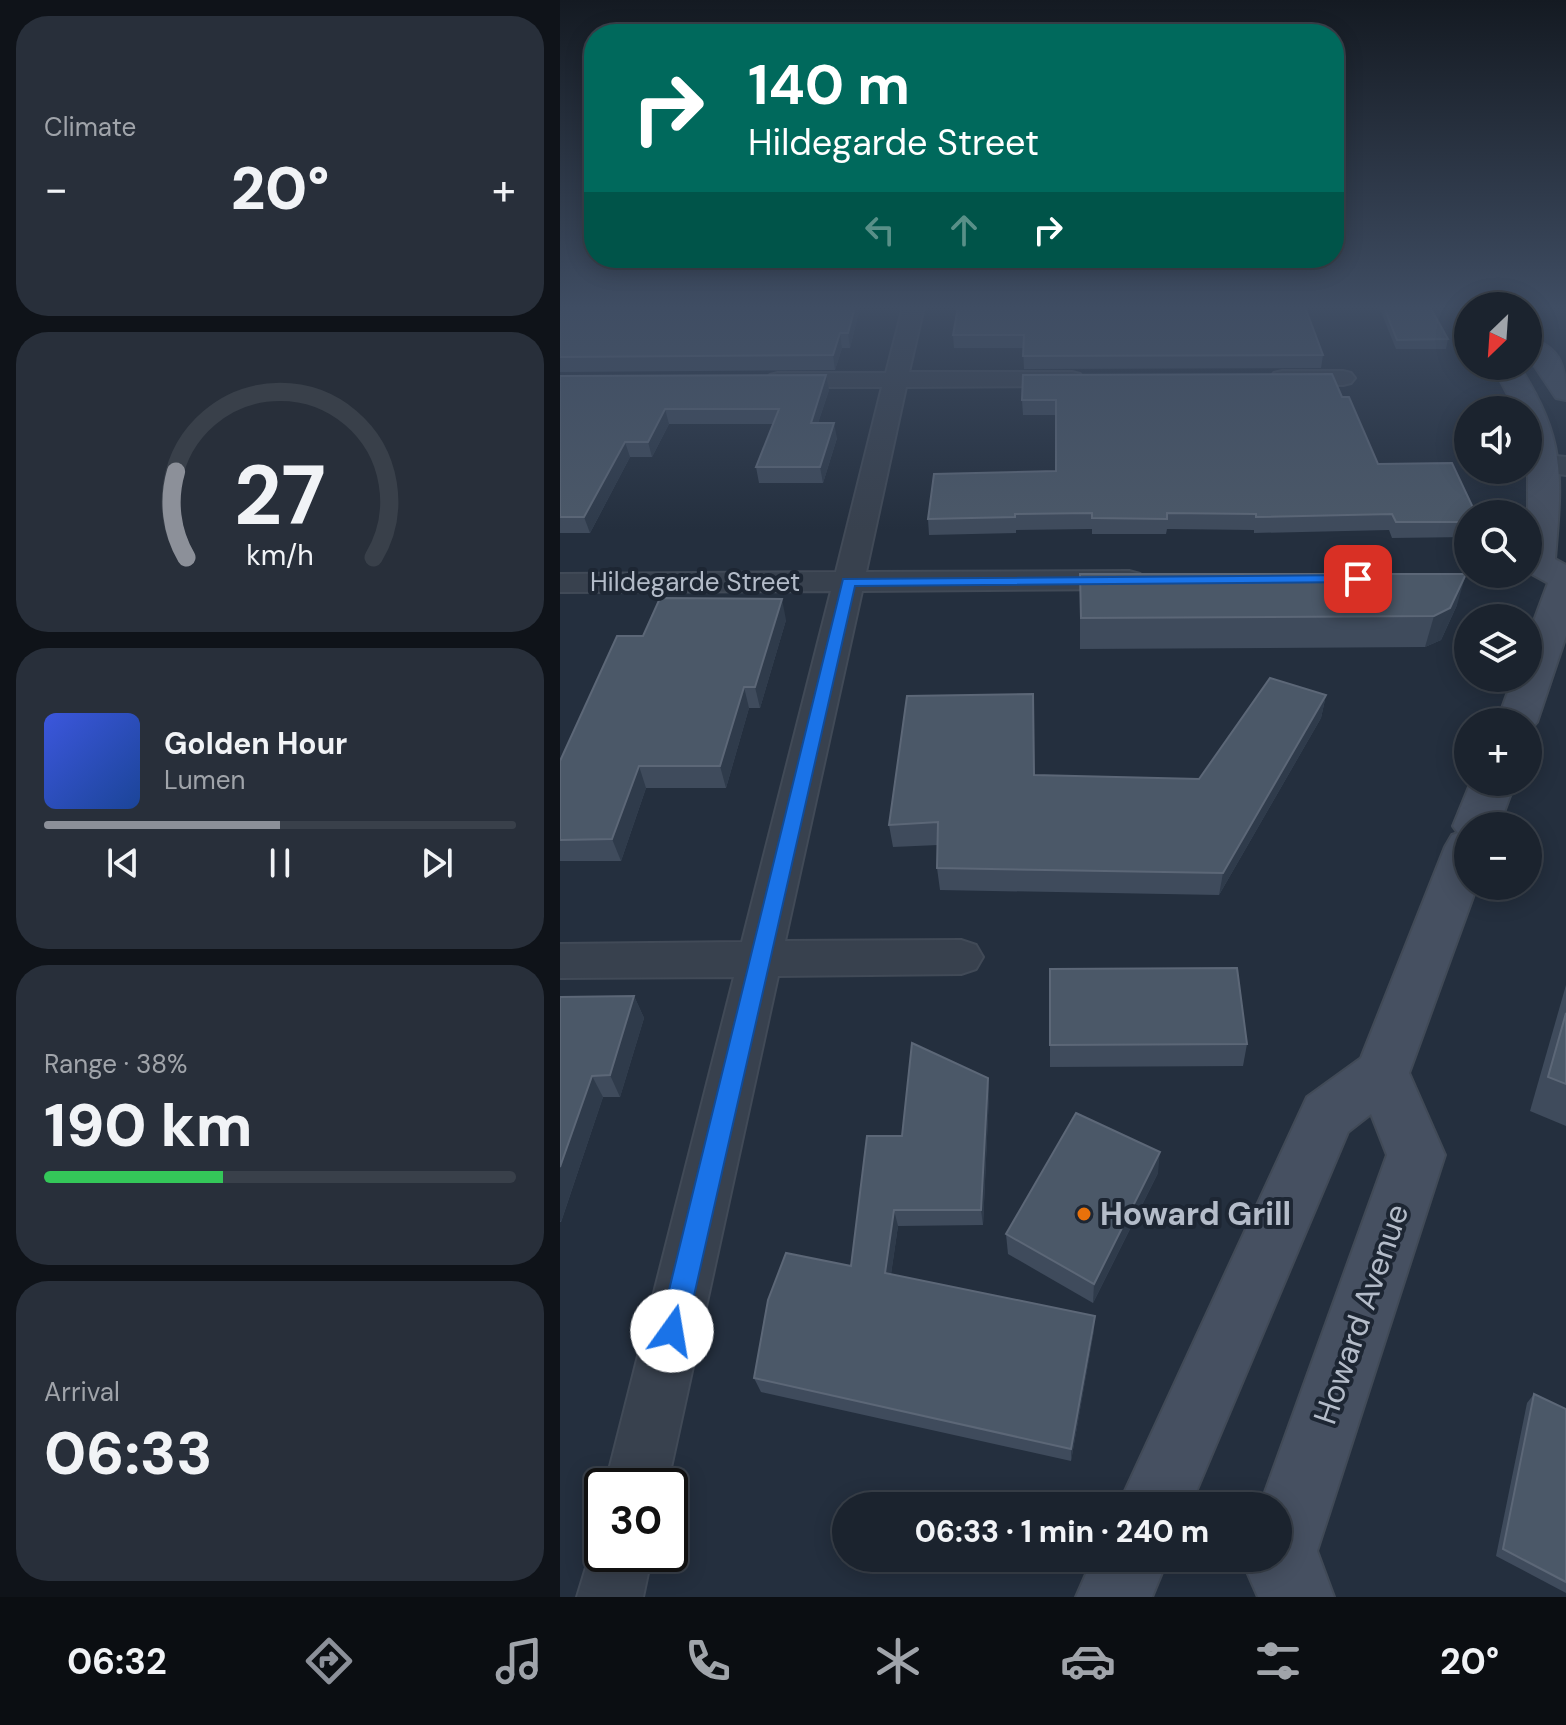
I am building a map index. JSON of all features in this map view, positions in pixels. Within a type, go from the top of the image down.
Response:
[{"type":"main road","points":[[1516,382],[1555,465],[1537,563],[1566,581],[1522,708]]},
{"type":"main road","points":[[1160,1492],[1327,1115],[1382,1073],[1454,884]]},
{"type":"main road","name":"Howard Avenue","points":[[1292,1532],[1416,1155],[1382,1073]]},
{"type":"main road","points":[[1114,1597],[1125,1572]]},
{"type":"street","points":[[640,1468],[896,382]]},
{"type":"street","name":"Hildegarde Street","points":[[560,583],[1154,580]]},
{"type":"street","points":[[560,961],[961,957]]},
{"type":"street","points":[[610,1597],[616,1572]]},
{"type":"building","points":[[560,382],[824,382],[811,423],[834,423],[820,467],[756,467],[779,409],[665,409],[648,442],[625,442],[584,517],[560,517]]},
{"type":"building","points":[[1023,382],[1335,382],[1342,397],[1349,397],[1378,464],[1452,463],[1454,484],[1462,484],[1469,500],[1454,500],[1454,522],[1396,522],[1392,514],[1256,517],[1256,514],[1167,513],[1167,519],[1092,518],[1092,513],[928,519],[934,474],[1056,471],[1056,400],[1022,400]]},
{"type":"building","points":[[1080,574],[1454,574],[1454,588],[1459,588],[1450,608],[1434,616],[1081,618]]},
{"type":"building","points":[[660,598],[782,599],[755,687],[744,687],[720,766],[639,766],[612,839],[560,840],[560,761],[617,636],[643,636]]},
{"type":"building","points":[[1270,678],[1326,695],[1223,873],[937,868],[938,822],[889,825],[907,696],[1033,694],[1034,775],[1199,779]]},
{"type":"building","points":[[1237,968],[1247,1044],[1050,1045],[1050,969]]},
{"type":"building","points":[[634,996],[610,1075],[592,1076],[560,1167],[560,997]]},
{"type":"building","points":[[1566,1013],[1566,1084],[1548,1077]]},
{"type":"building","points":[[912,1043],[988,1078],[981,1210],[894,1210],[885,1273],[1095,1316],[1071,1449],[754,1378],[768,1300],[786,1253],[851,1266],[867,1136],[902,1136]]},
{"type":"building","name":"Howard Grill","points":[[1076,1113],[1160,1152],[1094,1284],[1006,1234]]},
{"type":"building","points":[[1534,1394],[1566,1409],[1566,1582],[1503,1549]]},
{"type":"place","name":"Howard Grill","points":[[1084,1214]]},
{"type":"route","points":[[672,1331],[848,582],[1358,579]]}]
